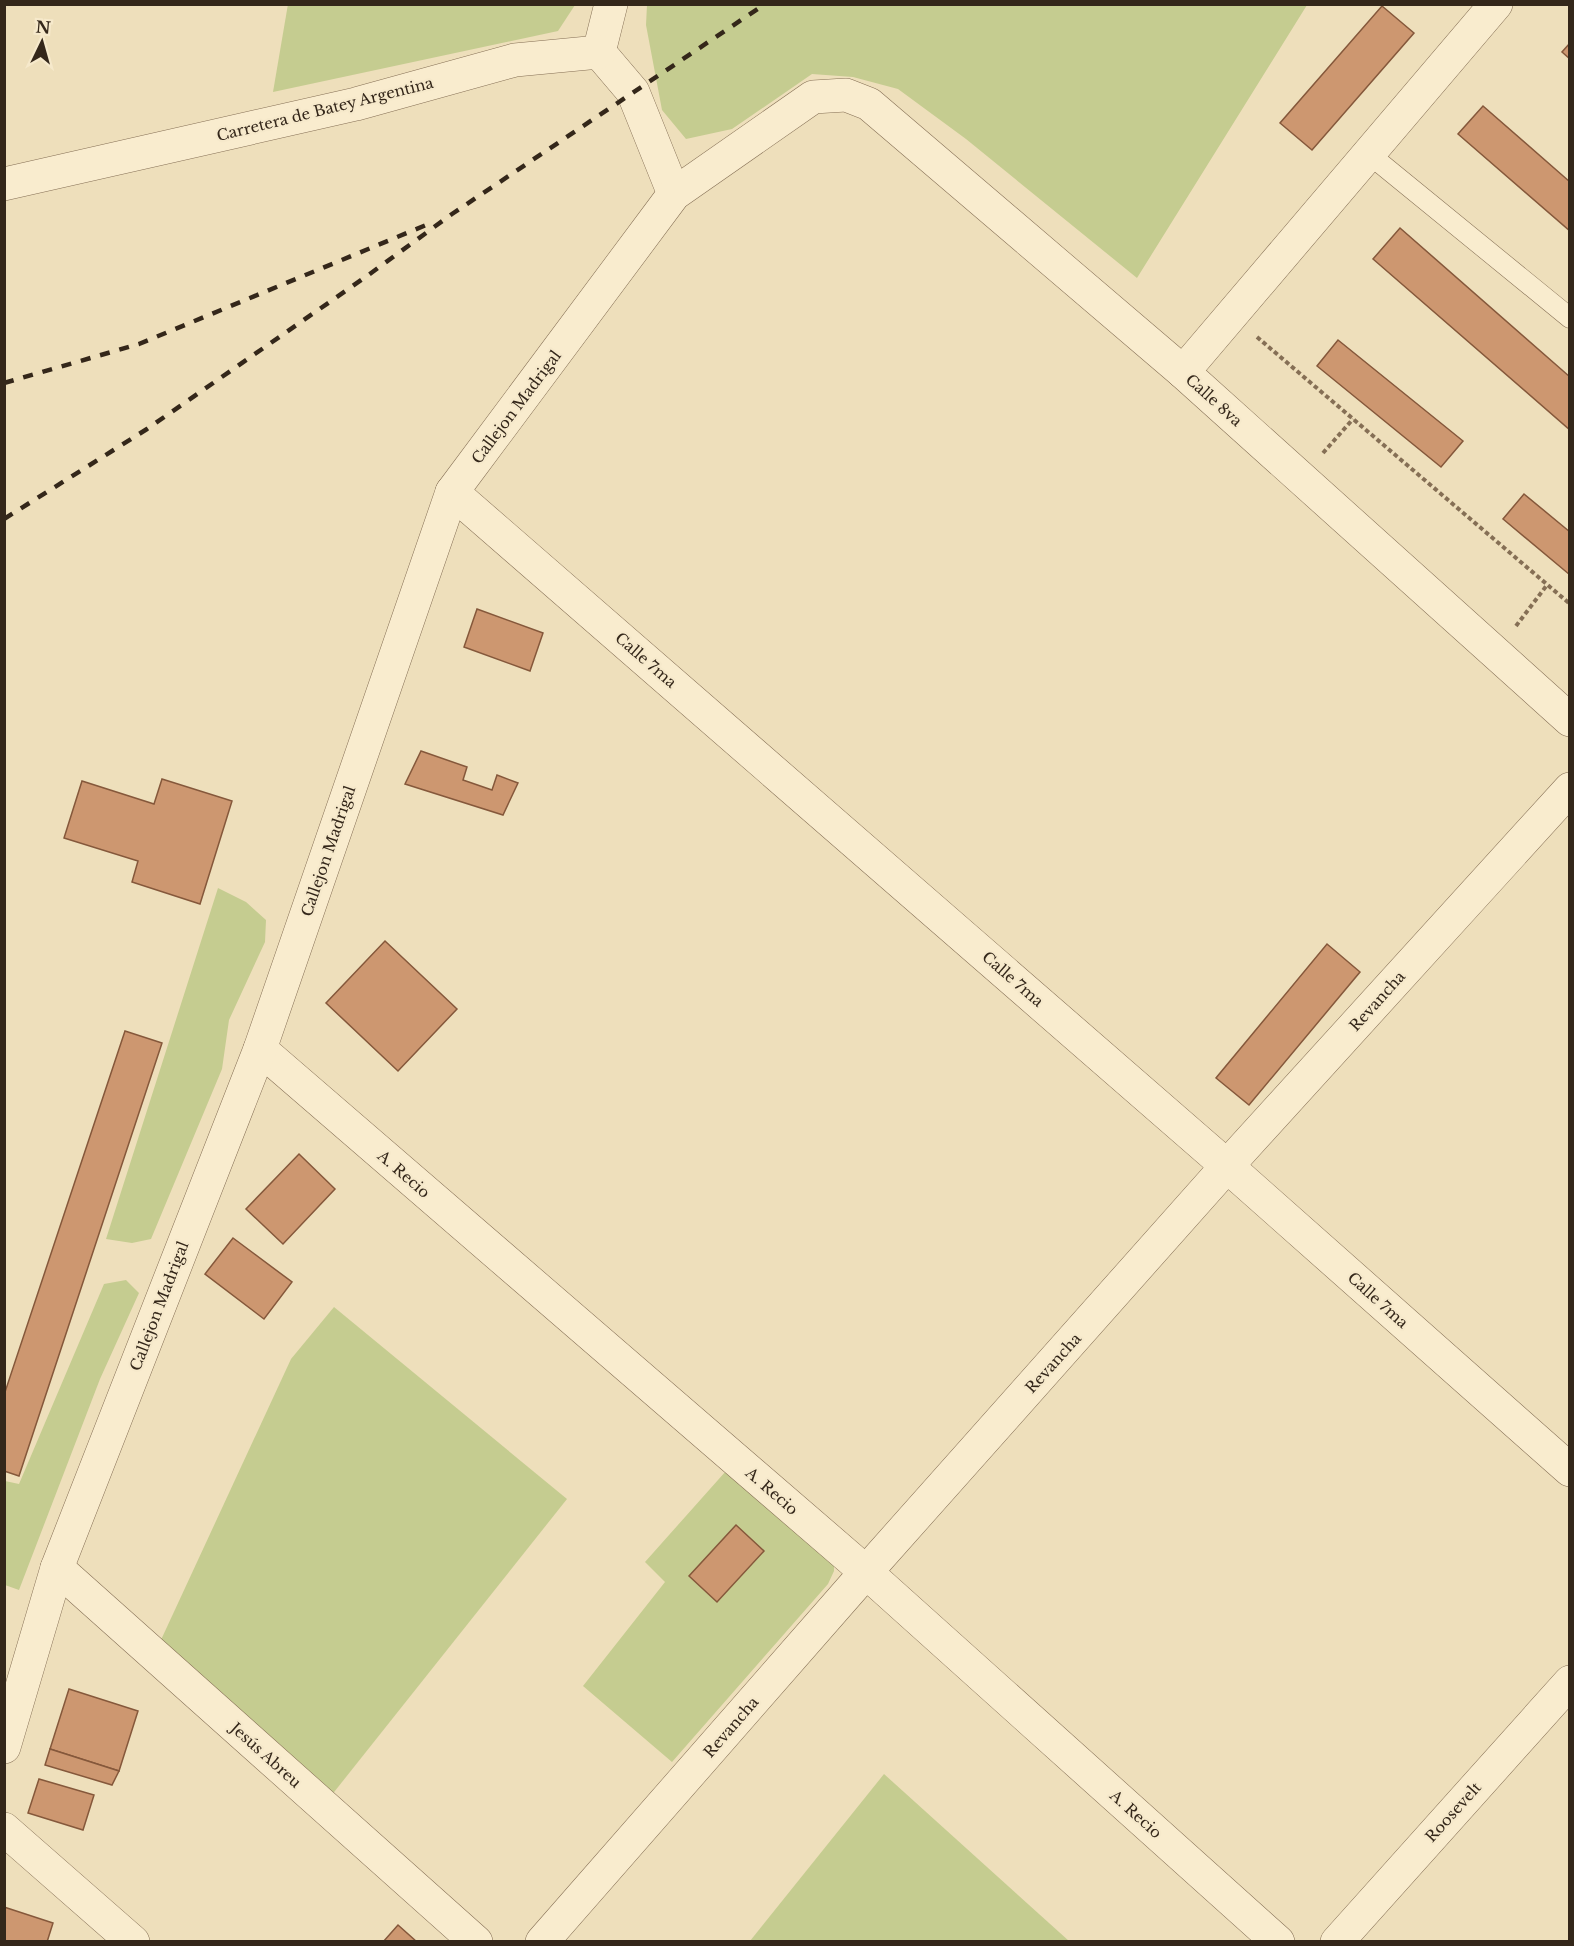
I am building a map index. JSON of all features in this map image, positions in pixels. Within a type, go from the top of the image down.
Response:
[{"type":"street","points":[[611,4],[599,52],[633,92],[674,194]]},
{"type":"street","points":[[1183,372],[1496,4]]},
{"type":"street","name":"Carretera de Batey Argentina","points":[[4,184],[356,104],[515,60],[599,52]]},
{"type":"street","name":"Callejon Madrigal","points":[[4,1747],[57,1568],[260,1049],[452,492],[674,194],[813,97],[846,96]]},
{"type":"street","name":"Calle 8va","points":[[846,96],[869,104],[1183,372],[1569,720]]},
{"type":"street","name":"Calle 7ma","points":[[452,492],[1227,1166],[1569,1470]]},
{"type":"street","name":"Revancha","points":[[542,1941],[1227,1166],[1569,789]]},
{"type":"street","name":"A. Recio","points":[[260,1049],[866,1572],[1278,1941]]},
{"type":"street","name":"Jesús Abreu","points":[[57,1568],[476,1941]]},
{"type":"street","name":"Roosevelt","points":[[1337,1941],[1569,1682]]},
{"type":"street","points":[[4,1829],[133,1941]]},
{"type":"lane","points":[[1369,154],[1569,318]]},
{"type":"path","points":[[1231,315],[1569,604]]},
{"type":"path","points":[[1301,479],[1353,419]]},
{"type":"path","points":[[1495,653],[1546,585]]},
{"type":"green space","points":[[288,4],[575,5],[558,31],[273,92]]},
{"type":"green space","points":[[647,4],[1307,5],[1137,278],[966,139],[898,89],[853,77],[812,74],[732,129],[686,139],[662,110],[646,25]]},
{"type":"green space","points":[[218,888],[246,902],[266,920],[265,942],[229,1020],[222,1069],[151,1239],[132,1243],[106,1239]]},
{"type":"green space","points":[[126,1280],[139,1293],[100,1379],[19,1590],[5,1585],[5,1481],[19,1484],[104,1284]]},
{"type":"green space","points":[[334,1307],[567,1499],[323,1806],[154,1655],[291,1359]]},
{"type":"green space","points":[[726,1471],[834,1554],[834,1571],[828,1584],[672,1762],[583,1686],[665,1582],[645,1562]]},
{"type":"green space","points":[[884,1774],[1069,1941],[750,1941]]},
{"type":"building","points":[[1382,6],[1414,33],[1312,150],[1280,123]]},
{"type":"building","points":[[1570,43],[1570,59],[1562,52]]},
{"type":"building","points":[[1483,106],[1570,182],[1570,231],[1458,134]]},
{"type":"building","points":[[1400,228],[1570,377],[1570,430],[1373,259]]},
{"type":"building","points":[[1338,340],[1463,441],[1441,467],[1317,366]]},
{"type":"building","points":[[1524,494],[1570,532],[1570,575],[1503,519]]},
{"type":"building","points":[[477,609],[543,633],[530,671],[464,647]]},
{"type":"building","points":[[421,751],[467,767],[463,780],[492,790],[497,775],[518,783],[503,815],[405,784]]},
{"type":"building","points":[[162,779],[232,801],[200,904],[132,882],[138,861],[64,838],[82,781],[154,804]]},
{"type":"building","points":[[385,941],[457,1009],[398,1071],[326,1003]]},
{"type":"building","points":[[1327,944],[1360,972],[1249,1105],[1216,1078]]},
{"type":"building","points":[[125,1031],[162,1043],[19,1476],[4,1471],[4,1395]]},
{"type":"building","points":[[299,1154],[335,1189],[283,1244],[246,1209]]},
{"type":"building","points":[[233,1238],[292,1282],[264,1319],[205,1274]]},
{"type":"building","points":[[736,1525],[764,1551],[717,1602],[689,1576]]},
{"type":"building","points":[[69,1689],[138,1711],[119,1771],[50,1749]]},
{"type":"building","points":[[50,1749],[119,1771],[112,1785],[45,1765]]},
{"type":"building","points":[[39,1779],[94,1795],[83,1830],[28,1813]]},
{"type":"building","points":[[4,1907],[53,1923],[47,1942],[4,1942]]},
{"type":"building","points":[[398,1925],[417,1942],[383,1942]]},
{"type":"railway","points":[[4,519],[147,429],[452,214],[765,4]]},
{"type":"railway","points":[[4,383],[139,344],[431,223]]}]
